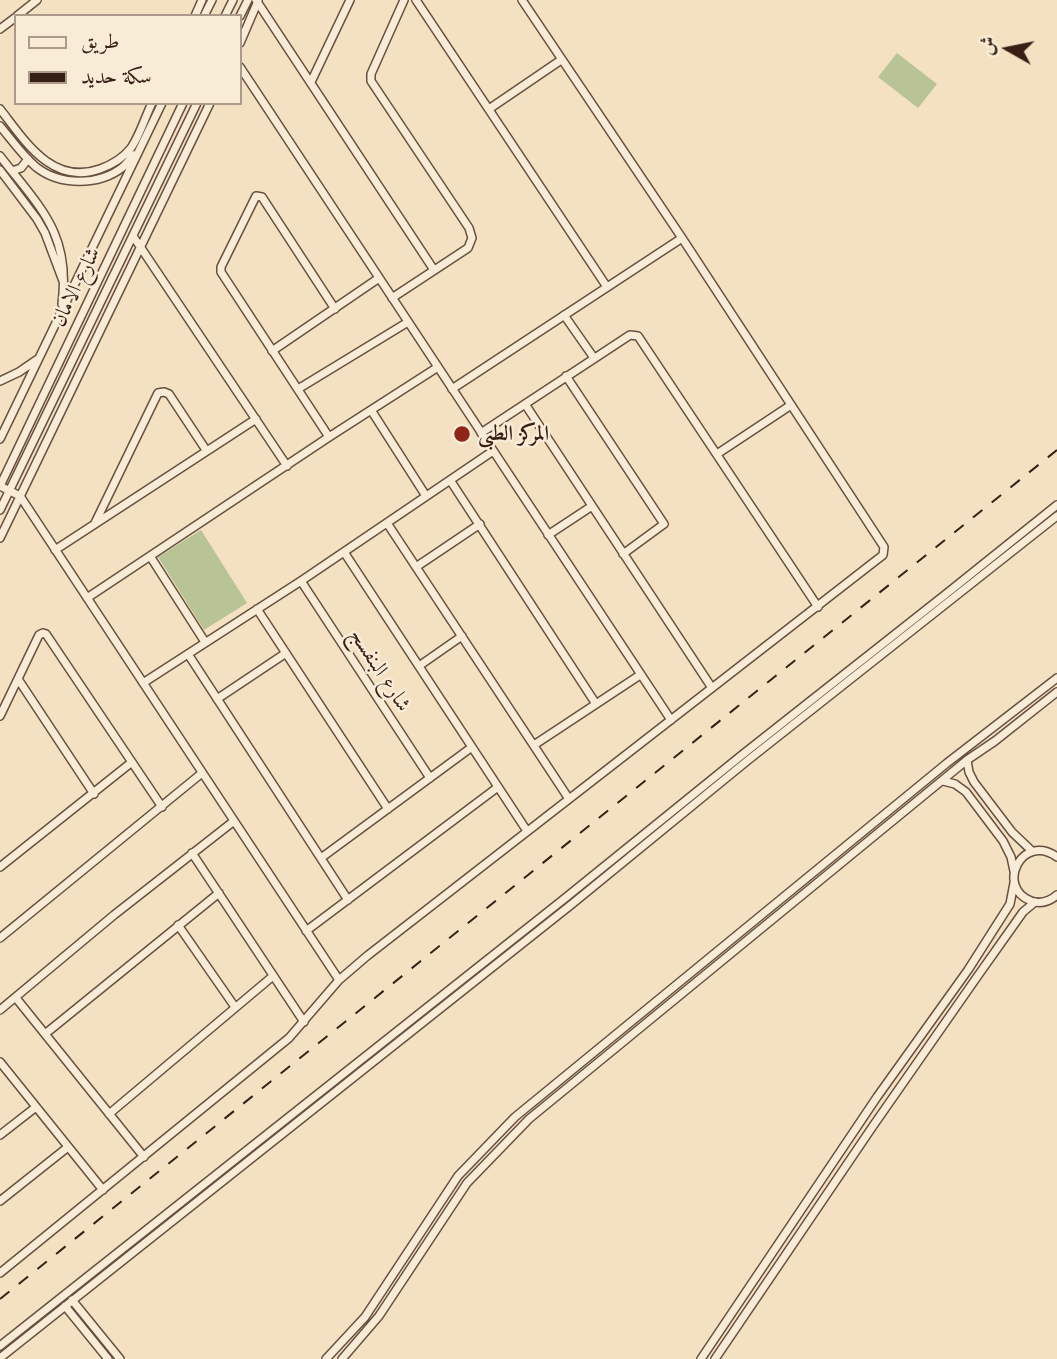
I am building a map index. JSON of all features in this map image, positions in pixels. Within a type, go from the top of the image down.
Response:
[{"type":"street","points":[[19,14],[37,0]]},
{"type":"street","points":[[311,82],[350,0]]},
{"type":"street","points":[[392,298],[468,248],[472,242],[471,233],[371,81],[404,0]]},
{"type":"street","points":[[416,0],[607,287]]},
{"type":"street","points":[[0,1273],[289,1038],[339,980],[367,956],[882,557],[884,549],[791,405],[522,0]]},
{"type":"street","points":[[257,1],[434,270]]},
{"type":"street","points":[[242,38],[257,1]]},
{"type":"street","points":[[0,29],[14,18]]},
{"type":"street","points":[[489,109],[561,60]]},
{"type":"street","points":[[242,70],[671,720]]},
{"type":"street","points":[[0,110],[38,156],[50,165],[79,172],[94,171],[121,158],[131,147],[151,105]]},
{"type":"street","name":"شارع الامان","points":[[0,439],[161,105]]},
{"type":"street","name":"شارع الامان","points":[[0,486],[182,105]]},
{"type":"street","points":[[0,510],[196,105]]},
{"type":"street","points":[[0,538],[210,105]]},
{"type":"street","points":[[0,126],[28,159],[41,170],[56,177],[85,181],[102,177],[123,166],[140,149]]},
{"type":"street","points":[[0,156],[41,209],[55,233],[63,259],[65,286],[61,312]]},
{"type":"street","points":[[12,171],[20,168],[28,159]]},
{"type":"street","points":[[0,170],[45,233],[65,286]]},
{"type":"street","points":[[329,437],[223,276],[221,267],[256,196],[262,197],[335,309]]},
{"type":"street","points":[[133,236],[287,466]]},
{"type":"street","points":[[452,389],[682,238]]},
{"type":"street","points":[[101,274],[112,280]]},
{"type":"street","points":[[272,351],[379,278]]},
{"type":"street","points":[[564,315],[594,358]]},
{"type":"street","points":[[298,389],[408,322]]},
{"type":"street","points":[[481,433],[630,335],[638,336],[818,607]]},
{"type":"street","points":[[0,381],[38,359]]},
{"type":"street","points":[[87,598],[438,367]]},
{"type":"street","points":[[566,376],[664,524],[624,554]]},
{"type":"street","points":[[94,524],[158,393],[163,391],[169,394],[206,450]]},
{"type":"street","points":[[525,404],[712,688]]},
{"type":"street","points":[[717,454],[791,405]]},
{"type":"street","points":[[371,410],[426,496]]},
{"type":"street","points":[[55,550],[256,419]]},
{"type":"street","points":[[143,683],[493,451]]},
{"type":"street","points":[[450,480],[596,704]]},
{"type":"street","points":[[0,486],[20,496],[339,980]]},
{"type":"street","points":[[0,1346],[554,908],[1057,505]]},
{"type":"street","points":[[548,535],[592,506]]},
{"type":"street","points":[[0,1358],[1057,516]]},
{"type":"street","points":[[387,523],[569,799]]},
{"type":"street","points":[[416,567],[480,524]]},
{"type":"street","points":[[344,552],[527,831]]},
{"type":"street","points":[[150,556],[205,642]]},
{"type":"street","name":"شارع البنفسج","points":[[300,581],[430,778]]},
{"type":"street","points":[[257,609],[388,809]]},
{"type":"street","points":[[0,716],[39,635],[46,634],[162,807]]},
{"type":"street","points":[[419,666],[462,636]]},
{"type":"street","points":[[188,653],[348,900]]},
{"type":"street","points":[[217,698],[286,653]]},
{"type":"street","points":[[534,745],[640,675]]},
{"type":"street","points":[[326,1359],[365,1317],[458,1176],[522,1111],[875,822],[1057,678]]},
{"type":"street","points":[[18,679],[94,794]]},
{"type":"street","points":[[342,1359],[379,1317],[467,1183],[537,1112],[967,760],[1057,692]]},
{"type":"street","points":[[987,732],[995,741]]},
{"type":"street","points":[[321,858],[472,747]]},
{"type":"street","points":[[967,760],[974,782],[1012,832],[1032,851],[1048,852],[1057,858]]},
{"type":"street","points":[[0,867],[132,762]]},
{"type":"street","points":[[0,938],[202,773]]},
{"type":"street","points":[[701,1359],[877,1097],[968,970],[1010,904],[1014,871],[1009,852],[966,792],[956,784],[943,781]]},
{"type":"street","points":[[306,931],[498,787]]},
{"type":"street","points":[[0,1010],[114,915],[234,821]]},
{"type":"street","points":[[875,822],[882,831]]},
{"type":"street","points":[[1014,871],[1020,860],[1032,851]]},
{"type":"street","points":[[192,853],[304,1022]]},
{"type":"street","points":[[1014,883],[1024,897],[1035,902],[1057,902]]},
{"type":"street","points":[[45,1034],[219,892]]},
{"type":"street","points":[[1047,901],[1057,895]]},
{"type":"street","points":[[715,1359],[977,977],[1023,912],[1035,902]]},
{"type":"street","points":[[178,925],[235,1007]]},
{"type":"street","points":[[968,970],[977,977]]},
{"type":"street","points":[[109,1114],[273,976]]},
{"type":"street","points":[[16,998],[144,1157]]},
{"type":"street","points":[[1,1067],[103,1190]]},
{"type":"street","points":[[0,1135],[36,1107]]},
{"type":"street","points":[[503,1129],[511,1137]]},
{"type":"street","points":[[0,1201],[68,1147]]},
{"type":"street","points":[[72,1300],[120,1359]]},
{"type":"street","points":[[54,1303],[62,1308],[108,1359]]},
{"type":"green space","points":[[897,53],[937,84],[918,108],[878,77]]},
{"type":"green space","points":[[201,530],[247,603],[204,630],[158,557]]},
{"type":"railway","points":[[0,1299],[1057,450]]},
{"type":"place","name":"المركز الطبى","points":[[462,434]]}]
